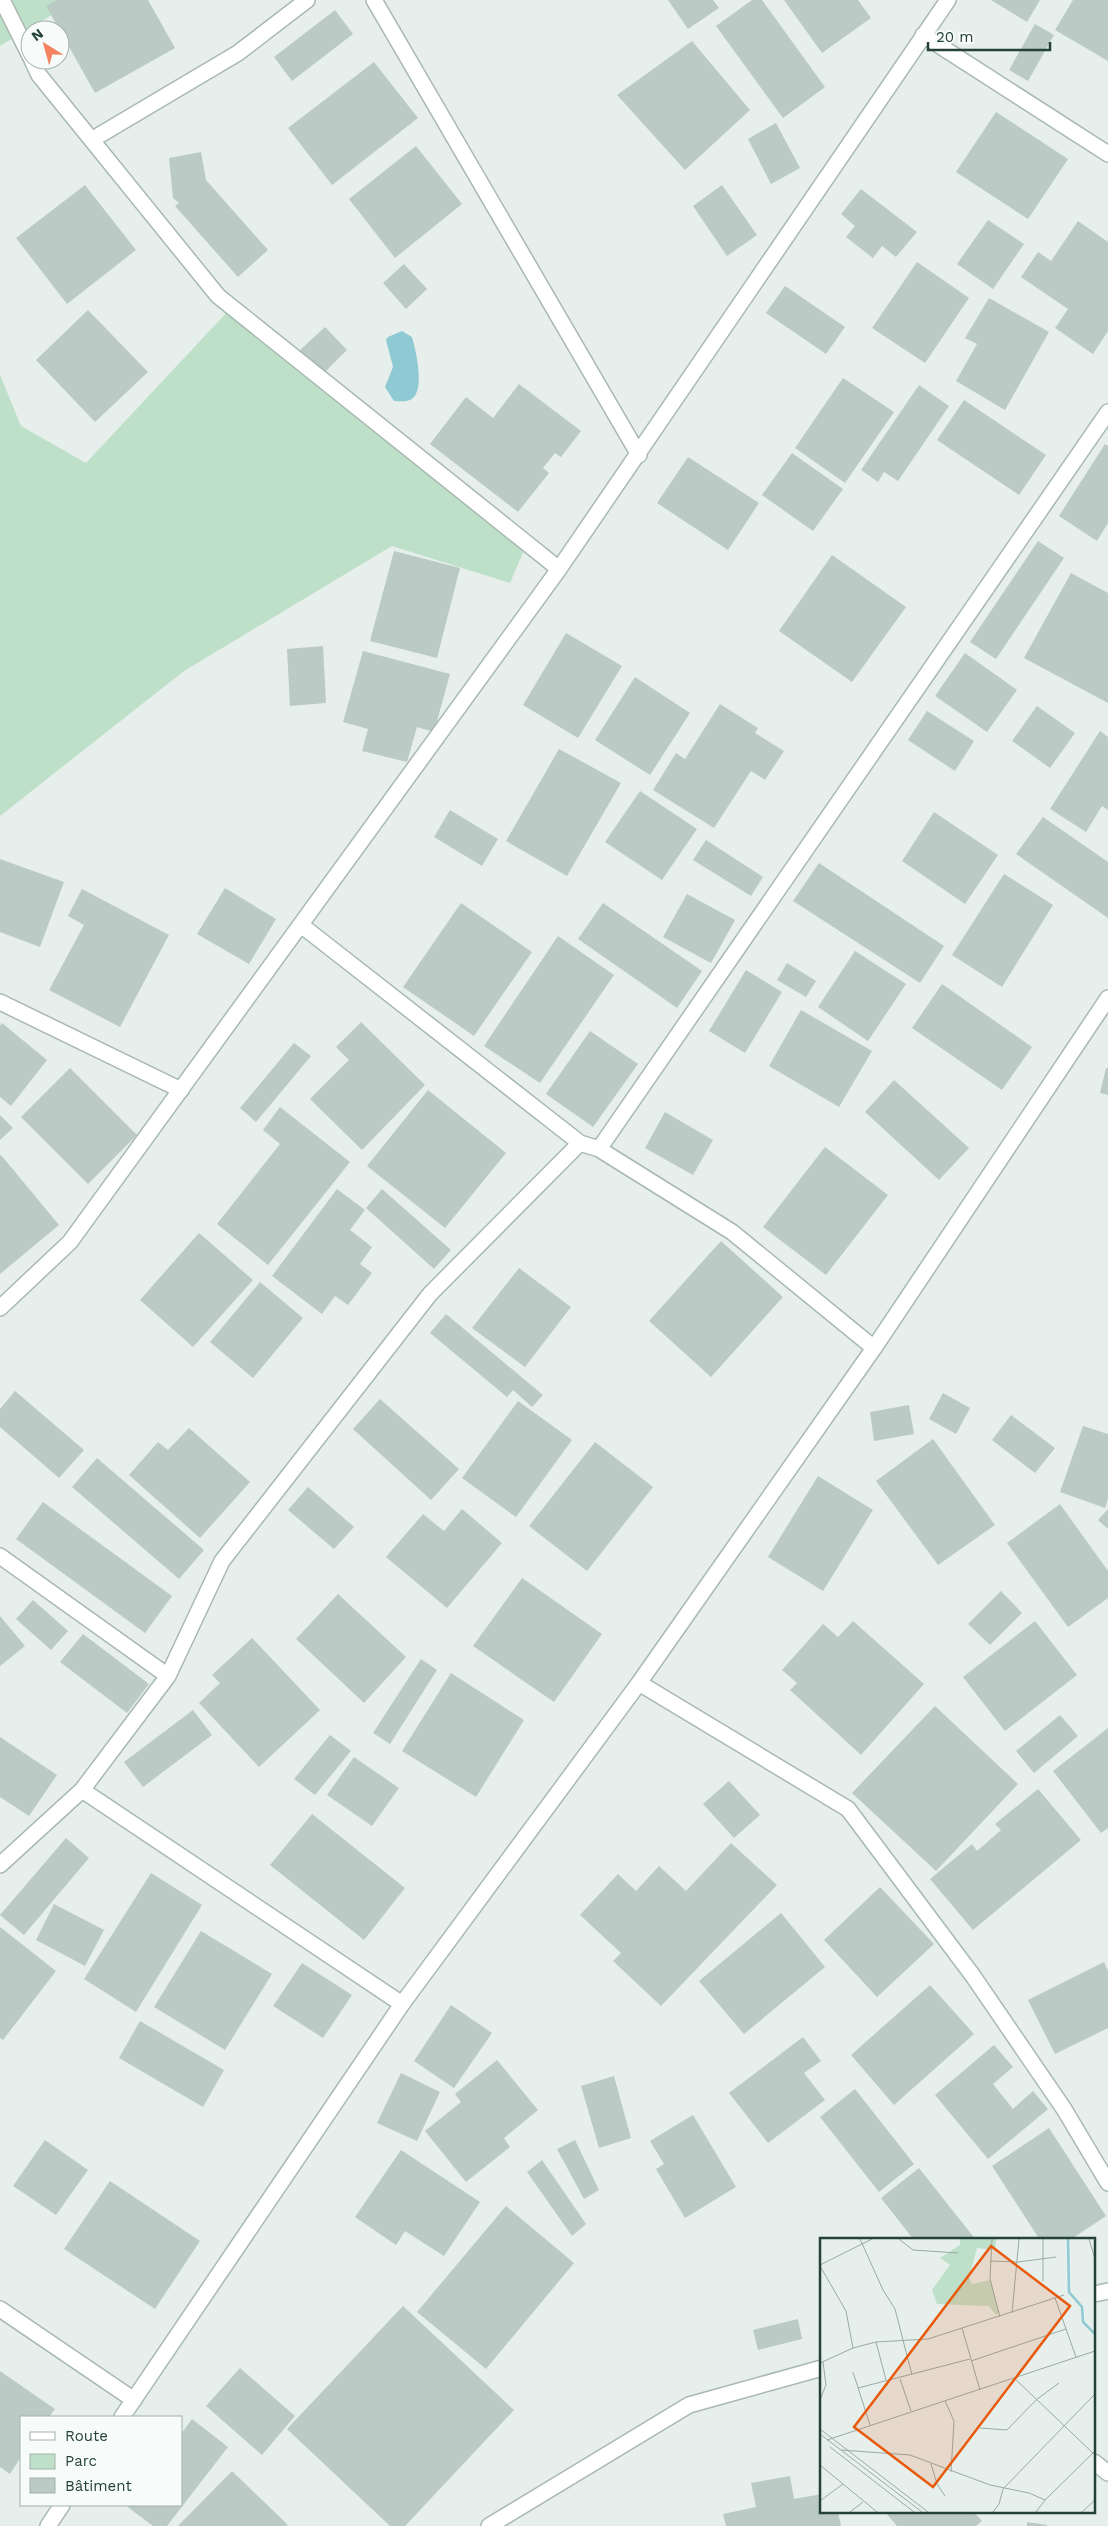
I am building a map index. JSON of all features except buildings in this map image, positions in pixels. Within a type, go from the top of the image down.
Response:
[{"type":"street","points":[[2,0],[20,36]]},
{"type":"street","points":[[93,139],[238,53],[307,0]]},
{"type":"street","points":[[374,0],[639,455]]},
{"type":"street","points":[[0,1308],[70,1242],[559,569],[639,455],[948,0]]},
{"type":"street","points":[[924,35],[1108,154]]},
{"type":"street","points":[[37,70],[218,296],[559,569]]},
{"type":"street","points":[[599,1149],[1108,412]]},
{"type":"street","points":[[301,924],[580,1143],[599,1149],[732,1232],[874,1348]]},
{"type":"street","points":[[123,2416],[402,2004],[639,1683],[874,1348],[1102,1014],[1108,998]]},
{"type":"street","points":[[0,1002],[181,1090]]},
{"type":"street","points":[[0,1865],[82,1790],[168,1676],[222,1561],[430,1294],[580,1143]]},
{"type":"street","points":[[0,1556],[168,1676]]},
{"type":"street","points":[[639,1683],[848,1809],[973,1976],[1064,2109],[1108,2183]]},
{"type":"street","points":[[82,1790],[402,2004]]},
{"type":"street","points":[[0,2309],[134,2400]]},
{"type":"street","points":[[489,2526],[689,2405],[820,2369]]},
{"type":"street","points":[[1096,2464],[1108,2473]]},
{"type":"street","points":[[48,2526],[61,2506]]},
{"type":"green space","points":[[0,0],[67,0],[70,4],[43,20],[20,20],[20,34],[0,46]]},
{"type":"green space","points":[[228,311],[528,541],[510,583],[392,546],[184,671],[0,816],[0,375],[21,426],[86,463]]},
{"type":"water","points":[[402,331],[412,337],[419,381],[415,396],[410,400],[394,401],[385,387],[393,367],[386,340],[388,337]]}]
